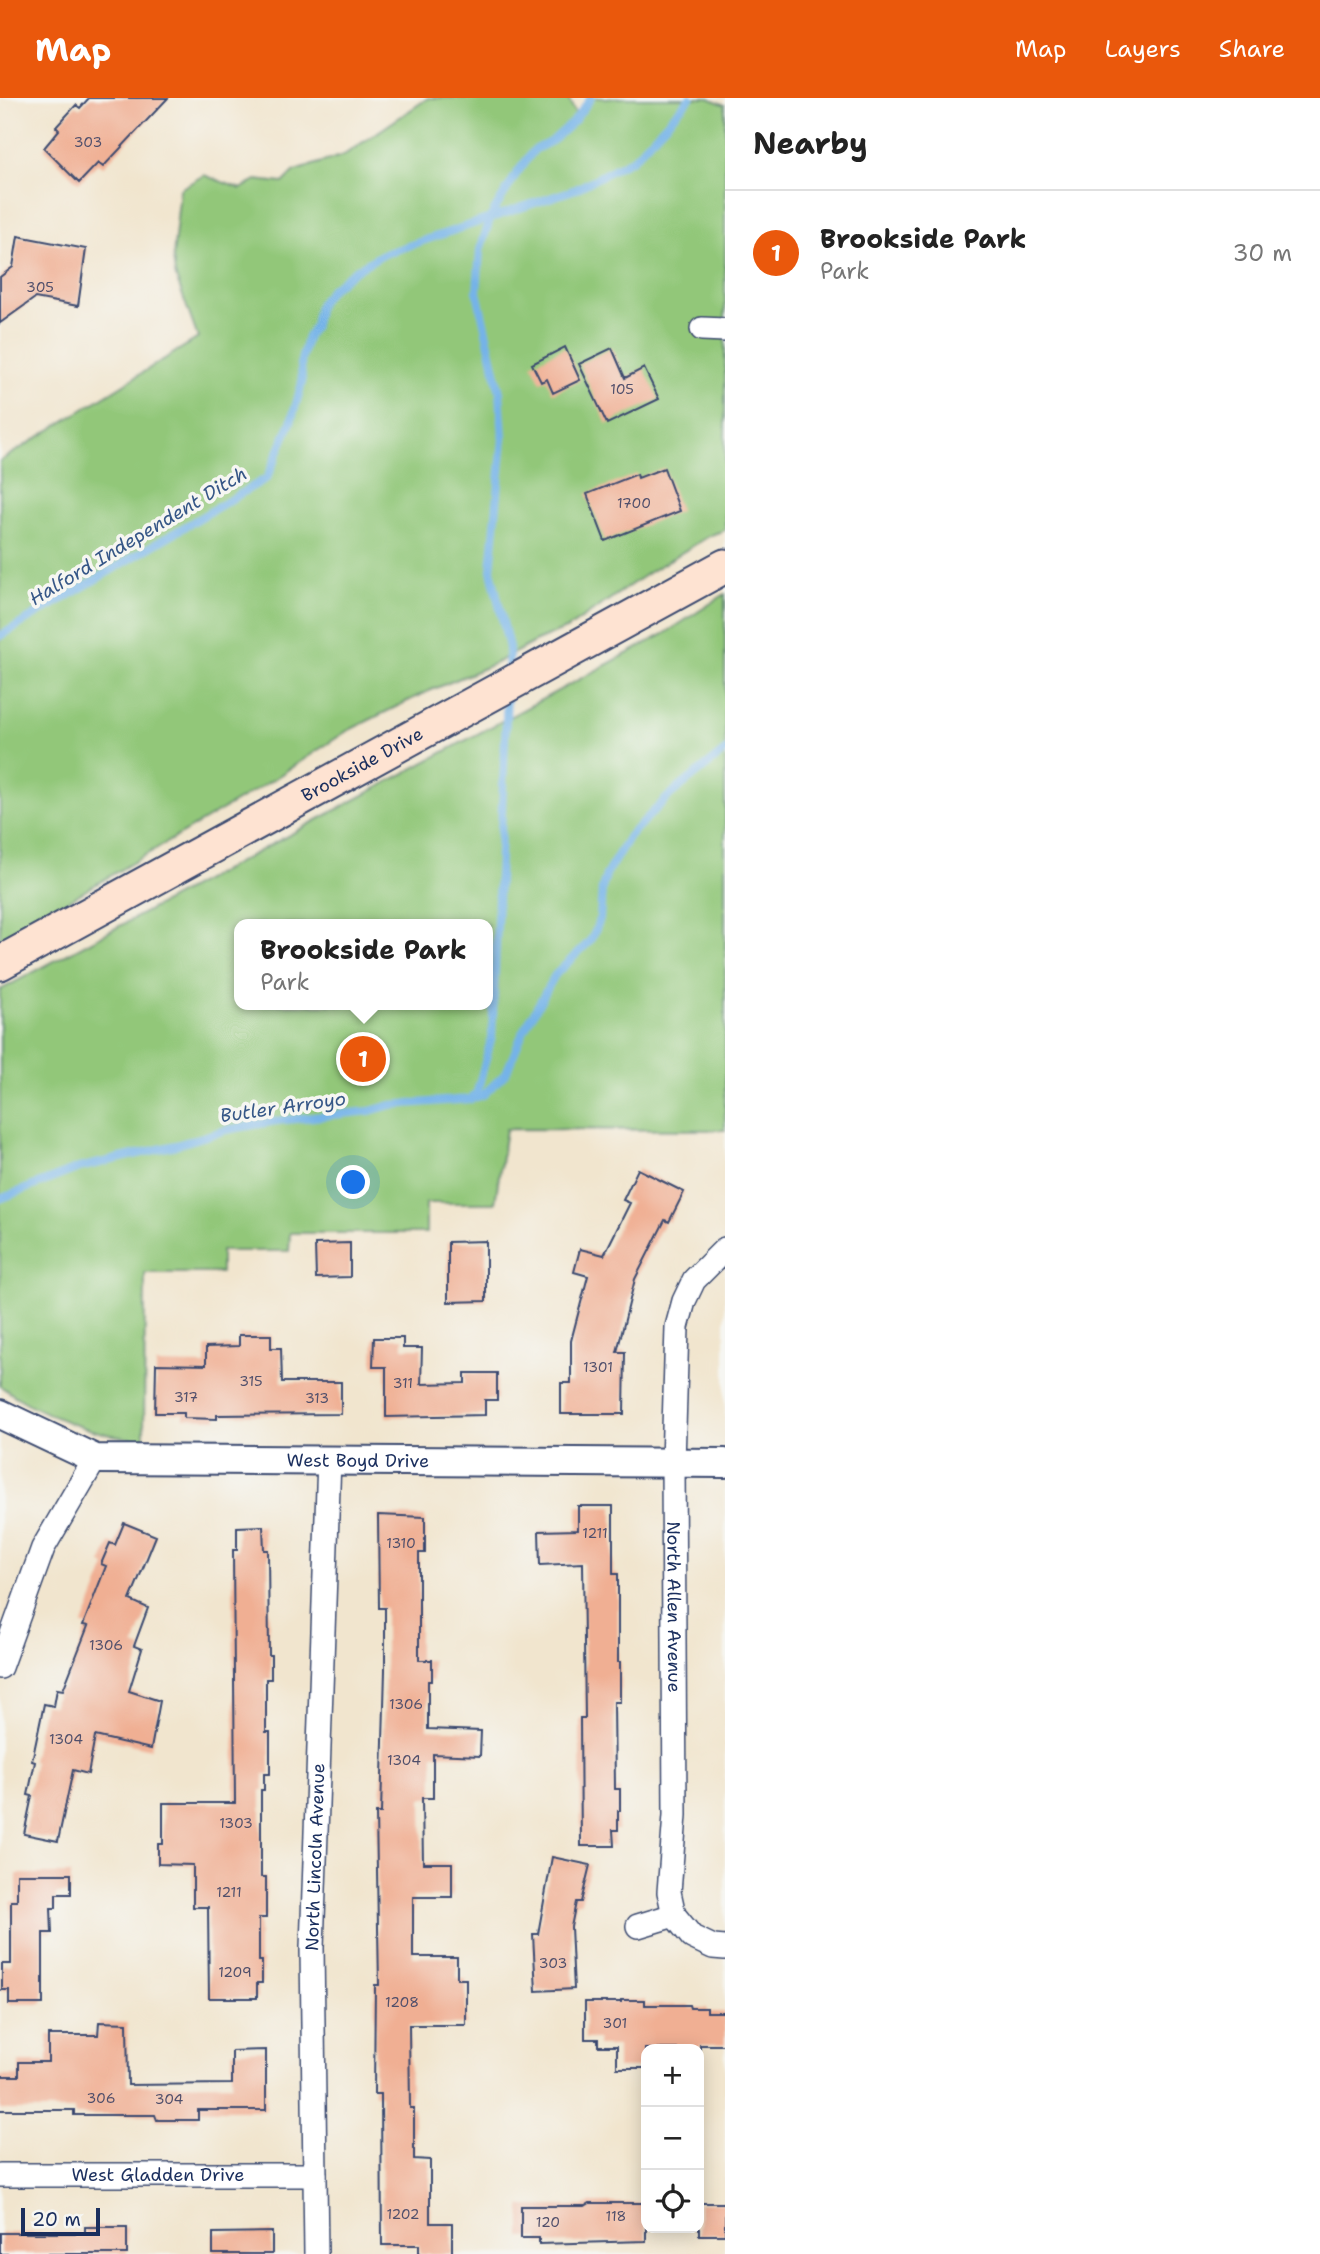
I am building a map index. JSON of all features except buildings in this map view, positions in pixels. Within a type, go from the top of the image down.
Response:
[{"type":"main road","name":"Brookside Drive","points":[[0,963],[725,566]]},
{"type":"street","points":[[702,329],[725,330]]},
{"type":"street","name":"North Allen Avenue","points":[[674,1915],[669,1892],[675,1815],[673,1463],[677,1327],[684,1301],[694,1280],[725,1249]]},
{"type":"street","name":"West Boyd Drive","points":[[0,1414],[95,1459],[725,1463]]},
{"type":"street","points":[[0,1667],[43,1548],[95,1459]]},
{"type":"street","name":"North Lincoln Avenue","points":[[316,2254],[312,1948],[329,1459]]},
{"type":"street","points":[[638,1926],[674,1915],[692,1937],[713,1947],[725,1948]]},
{"type":"street","name":"West Gladden Drive","points":[[0,2175],[315,2175]]},
{"type":"green space","points":[[428,98],[568,98],[576,114],[588,98],[709,98],[725,105],[725,530],[711,535],[648,573],[568,628],[347,731],[274,779],[0,941],[0,461],[198,338],[175,274],[173,257],[180,189],[204,175],[241,189],[256,180],[283,183],[295,171],[344,155]]},
{"type":"green space","points":[[725,594],[725,1130],[506,1129],[495,1203],[426,1203],[426,1233],[290,1233],[289,1251],[221,1251],[221,1273],[145,1273],[144,1440],[87,1429],[51,1415],[0,1386],[0,990],[664,634]]},
{"type":"waterway","points":[[508,675],[509,648],[491,570],[503,438],[500,393],[477,292],[480,250],[491,216],[517,173],[534,150],[552,141],[574,121],[591,98]]},
{"type":"waterway","name":"Halford Independent Ditch","points":[[0,636],[267,478],[291,422],[302,383],[301,361],[307,338],[315,325],[319,305],[330,290],[354,271],[381,255],[576,189],[633,159],[690,98]]},
{"type":"waterway","points":[[471,1099],[477,1092],[492,1036],[507,695]]},
{"type":"waterway","name":"Butler Arroyo","points":[[0,1199],[79,1168],[226,1130],[276,1121],[370,1111],[391,1105],[471,1099],[483,1095],[506,1073],[524,1030],[555,975],[594,934],[600,918],[606,875],[629,836],[670,795],[725,751]]},
{"type":"place","name":"Brookside Park","points":[[363,1059]]}]
